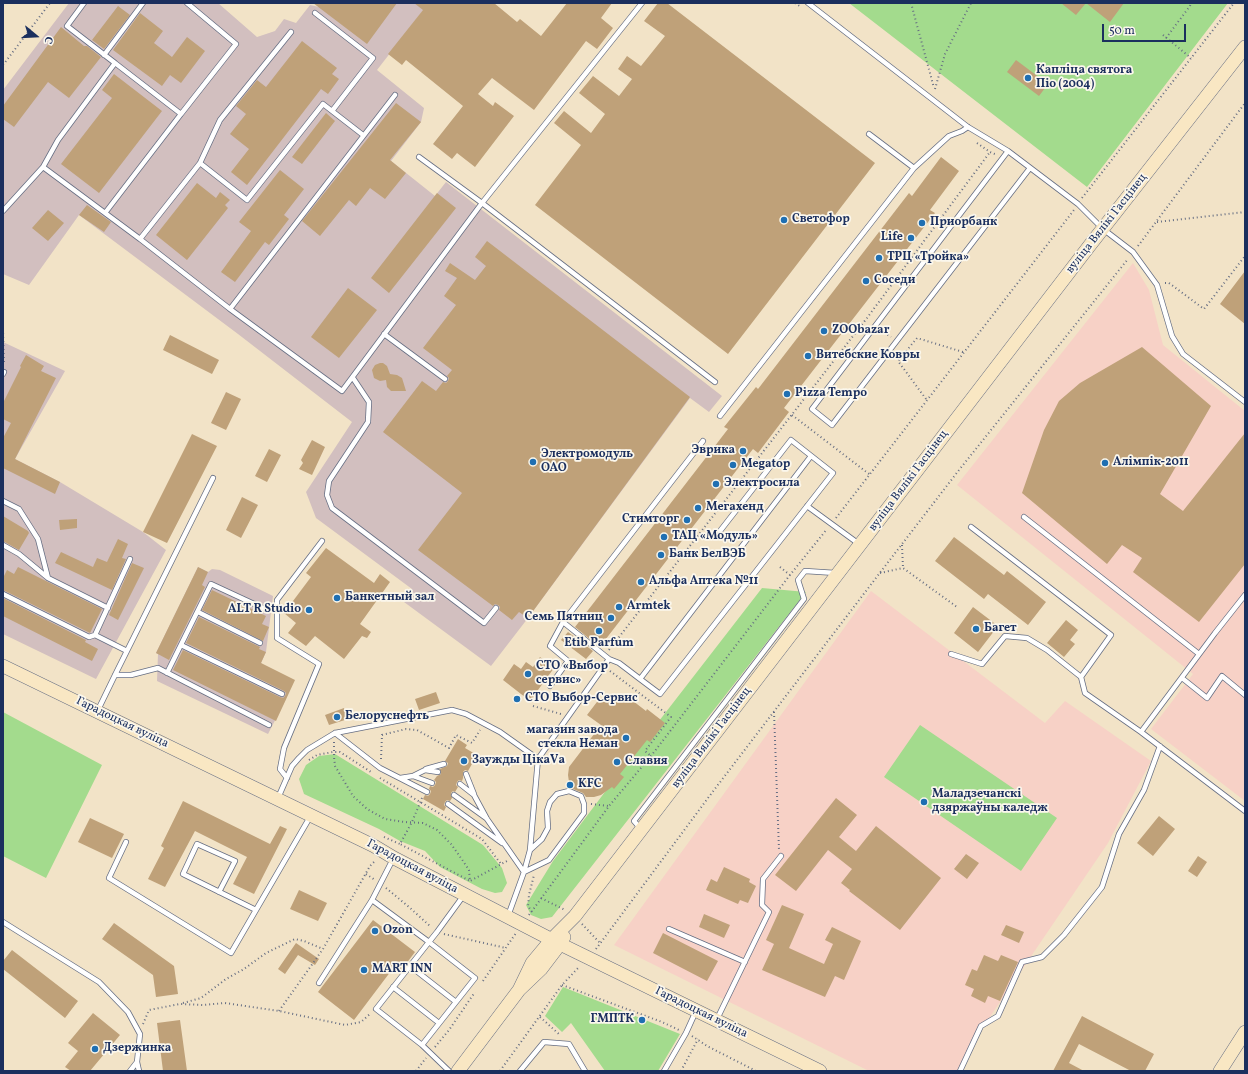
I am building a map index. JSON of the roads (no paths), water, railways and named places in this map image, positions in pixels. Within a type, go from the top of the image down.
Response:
[{"type":"main road","name":"вуліца Вялікі Гасцінец","points":[[458,1071],[519,990],[541,969],[556,942],[641,830],[1103,229],[1245,47]]},
{"type":"main road","name":"Гарадоцкая вуліца","points":[[3,666],[278,798],[556,942],[820,1071]]},
{"type":"main road","points":[[1220,1071],[1245,1032]]},
{"type":"lane","points":[[84,3],[67,26],[181,114]]},
{"type":"lane","points":[[104,55],[143,3]]},
{"type":"lane","points":[[105,214],[236,44],[187,3]]},
{"type":"lane","points":[[43,166],[230,309],[342,391],[482,203],[642,3]]},
{"type":"lane","points":[[808,3],[968,127],[1008,151],[1078,204],[1103,229],[1133,252],[1157,285],[1172,336],[1183,354],[1245,402]]},
{"type":"lane","points":[[315,13],[373,58],[332,111]]},
{"type":"lane","points":[[140,239],[200,163],[220,120],[291,32]]},
{"type":"lane","points":[[3,211],[43,166],[58,140],[115,63]]},
{"type":"lane","points":[[230,309],[395,95]]},
{"type":"lane","points":[[200,163],[247,200],[323,104],[363,135]]},
{"type":"lane","points":[[720,416],[914,168],[949,136],[968,127]]},
{"type":"lane","points":[[869,134],[914,168]]},
{"type":"lane","points":[[1008,151],[812,409],[832,425],[1030,168]]},
{"type":"lane","points":[[419,157],[482,203],[715,382]]},
{"type":"lane","points":[[384,334],[445,379]]},
{"type":"lane","points":[[353,378],[369,402],[368,422],[329,481],[327,495],[332,508],[484,623],[496,608]]},
{"type":"lane","points":[[550,686],[568,661],[550,646],[563,622],[703,440]]},
{"type":"lane","points":[[563,622],[604,656],[619,663],[660,694],[833,473],[791,440],[720,531]]},
{"type":"lane","points":[[640,679],[811,456]]},
{"type":"lane","points":[[98,712],[126,651],[213,478]]},
{"type":"lane","points":[[3,501],[19,509],[38,539],[48,578]]},
{"type":"lane","points":[[807,506],[860,545]]},
{"type":"lane","points":[[1024,517],[1199,654]]},
{"type":"lane","points":[[971,528],[1111,635],[1081,677]]},
{"type":"lane","points":[[287,778],[280,769],[284,748],[319,664],[277,638],[278,600],[322,541]]},
{"type":"lane","points":[[3,545],[19,554],[48,578],[108,608]]},
{"type":"lane","points":[[95,635],[130,559]]},
{"type":"lane","points":[[641,830],[634,821],[804,599],[798,580],[805,571],[838,573]]},
{"type":"lane","points":[[167,673],[211,584],[265,609]]},
{"type":"lane","points":[[3,594],[88,637],[95,635],[126,651]]},
{"type":"lane","points":[[1141,732],[1199,654],[1245,596]]},
{"type":"lane","points":[[198,612],[260,643]]},
{"type":"lane","points":[[951,654],[982,664],[1005,636],[1027,638],[1046,650],[1081,677],[1085,693],[1160,746],[1245,811]]},
{"type":"lane","points":[[181,645],[282,694]]},
{"type":"lane","points":[[508,916],[524,872],[530,850],[538,758],[609,659]]},
{"type":"lane","points":[[115,675],[131,675],[158,668],[269,724]]},
{"type":"lane","points":[[1182,678],[1207,698],[1222,676],[1245,695]]},
{"type":"lane","points":[[278,798],[292,766],[299,758],[308,750],[335,733],[452,710],[466,714],[484,723],[538,758]]},
{"type":"lane","points":[[335,733],[380,768],[426,791]]},
{"type":"lane","points":[[960,1071],[981,1026],[998,1016],[1022,962],[1042,957],[1064,935],[1102,887],[1119,834],[1144,790],[1160,746]]},
{"type":"lane","points":[[399,778],[412,776],[444,764]]},
{"type":"lane","points":[[425,770],[438,772]]},
{"type":"lane","points":[[466,774],[474,795],[487,819],[524,872]]},
{"type":"lane","points":[[412,776],[432,783]]},
{"type":"lane","points":[[460,784],[474,795]]},
{"type":"lane","points":[[524,872],[549,860],[584,813],[584,804],[581,796],[569,791],[557,794],[550,802],[547,811],[548,828],[542,839],[530,850]]},
{"type":"lane","points":[[454,795],[487,819]]},
{"type":"lane","points":[[448,804],[507,846]]},
{"type":"lane","points":[[126,842],[109,878],[231,953],[311,816]]},
{"type":"lane","points":[[220,892],[235,861],[197,844],[183,874],[256,910]]},
{"type":"lane","points":[[319,983],[381,884],[390,855]]},
{"type":"lane","points":[[716,1021],[769,912],[762,905],[763,879],[781,856]]},
{"type":"lane","points":[[449,1071],[422,1045],[376,1009],[465,894]]},
{"type":"lane","points":[[372,900],[475,978],[422,1045]]},
{"type":"lane","points":[[3,922],[99,982],[128,1012],[140,1034],[137,1062],[139,1071]]},
{"type":"lane","points":[[669,929],[745,962]]},
{"type":"lane","points":[[410,966],[456,1002]]},
{"type":"lane","points":[[393,987],[439,1023]]},
{"type":"lane","points":[[664,1071],[686,1033],[696,1011]]},
{"type":"lane","points":[[520,1071],[544,1042],[569,1044],[585,1071]]},
{"type":"lane","points":[[130,1071],[137,1062]]},
{"type":"place","name":"Капліца святога Піо (2004)","points":[[1028,78]]},
{"type":"place","name":"Светофор","points":[[784,220]]},
{"type":"place","name":"Приорбанк","points":[[922,223]]},
{"type":"place","name":"Life","points":[[911,238]]},
{"type":"place","name":"ТРЦ «Тройка»","points":[[879,258]]},
{"type":"place","name":"Соседи","points":[[866,281]]},
{"type":"place","name":"ZOObazar","points":[[824,331]]},
{"type":"place","name":"Витебские Ковры","points":[[808,356]]},
{"type":"place","name":"Pizza Tempo","points":[[787,394]]},
{"type":"place","name":"Эврика","points":[[743,451]]},
{"type":"place","name":"Электромодуль ОАО","points":[[533,462]]},
{"type":"place","name":"Алімпік-2011","points":[[1105,463]]},
{"type":"place","name":"Megatop","points":[[733,465]]},
{"type":"place","name":"Электросила","points":[[716,484]]},
{"type":"place","name":"Мегахенд","points":[[698,508]]},
{"type":"place","name":"Стимторг","points":[[687,520]]},
{"type":"place","name":"ТАЦ «Модуль»","points":[[664,537]]},
{"type":"place","name":"Банк БелВЭБ","points":[[661,555]]},
{"type":"place","name":"Альфа Аптека №11","points":[[641,582]]},
{"type":"place","name":"Банкетный зал","points":[[337,598]]},
{"type":"place","name":"Armtek","points":[[619,607]]},
{"type":"place","name":"ALT R Studio","points":[[309,610]]},
{"type":"place","name":"Семь Пятниц","points":[[611,618]]},
{"type":"place","name":"Багет","points":[[976,629]]},
{"type":"place","name":"Etib Parfum","points":[[599,631]]},
{"type":"place","name":"СТО «Выбор сервис»","points":[[528,674]]},
{"type":"place","name":"СТО Выбор-Сервис","points":[[517,699]]},
{"type":"place","name":"Белоруснефть","points":[[337,717]]},
{"type":"place","name":"магазин завода стекла Неман","points":[[626,738]]},
{"type":"place","name":"Заужды ЦікаVа","points":[[464,761]]},
{"type":"place","name":"Славия","points":[[617,762]]},
{"type":"place","name":"KFC","points":[[570,785]]},
{"type":"place","name":"Маладзечанскі дзяржаўны каледж","points":[[924,802]]},
{"type":"place","name":"Ozon","points":[[375,931]]},
{"type":"place","name":"MART INN","points":[[364,970]]},
{"type":"place","name":"ГМПТК","points":[[642,1020]]},
{"type":"place","name":"Дзержинка","points":[[95,1049]]}]
